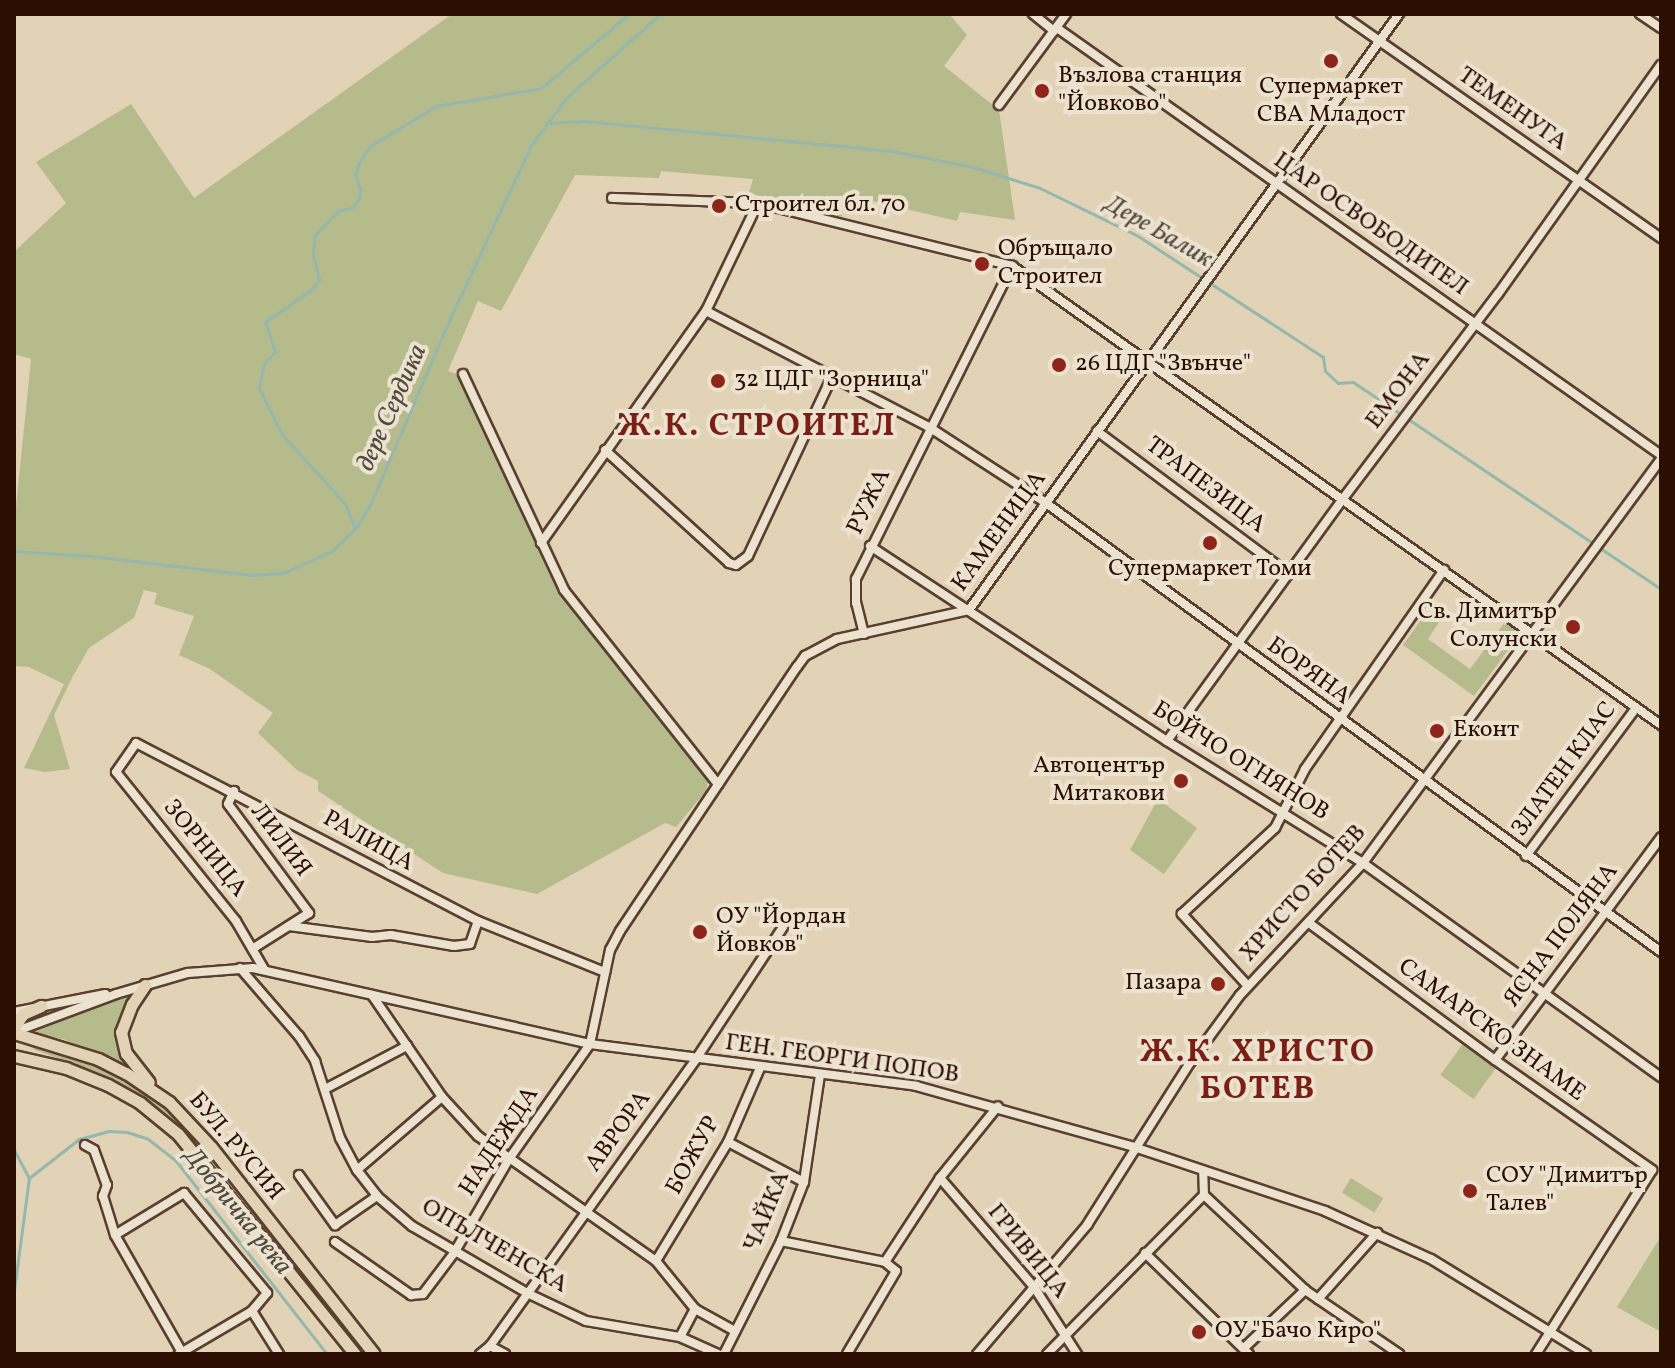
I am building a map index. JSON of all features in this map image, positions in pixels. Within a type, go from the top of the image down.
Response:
[{"type":"main road","points":[[145,985],[123,1022],[122,1042],[138,1070],[169,1102]]},
{"type":"main road","points":[[30,1058],[14,1032],[23,1014],[41,1006]]},
{"type":"main road","name":"БУЛ. РУСИЯ","points":[[14,1032],[98,1059],[126,1073],[169,1102],[211,1147],[374,1354]]},
{"type":"main road","name":"БУЛ. РУСИЯ","points":[[14,1056],[76,1072],[120,1091],[178,1134],[355,1354]]},
{"type":"street","name":"ЦАР ОСВОБОДИТЕЛ","points":[[1033,14],[1661,457]]},
{"type":"street","points":[[999,105],[1066,14]]},
{"type":"street","name":"ТЕМЕНУГА","points":[[1341,14],[1661,238]]},
{"type":"street","name":"КАМЕНИЦА","points":[[590,1044],[605,972],[620,931],[805,656],[837,639],[969,610],[1214,265],[1277,184],[1399,14]]},
{"type":"street","points":[[1640,14],[1661,28]]},
{"type":"street","name":"ЕМОНА","points":[[1167,741],[1342,500],[1476,324],[1661,65]]},
{"type":"street","points":[[612,198],[758,203],[1012,266],[1661,725]]},
{"type":"street","points":[[541,543],[706,311],[758,203]]},
{"type":"street","name":"РУЖА","points":[[864,634],[855,591],[856,579],[929,427],[1012,266]]},
{"type":"street","name":"БОРЯНА","points":[[706,311],[929,427],[1046,503],[1661,952]]},
{"type":"street","points":[[463,374],[564,590],[718,784]]},
{"type":"street","points":[[605,450],[729,563],[736,565],[748,556],[832,377]]},
{"type":"street","name":"ТРАПЕЗИЦА","points":[[1097,431],[1289,574]]},
{"type":"street","name":"ХРИСТО БОТЕВ","points":[[977,1354],[1087,1225],[1202,1045],[1248,986],[1363,863],[1661,457]]},
{"type":"street","name":"БОЙЧО ОГНЯНОВ","points":[[870,546],[1167,741],[1363,863],[1661,1077]]},
{"type":"street","points":[[1248,986],[1182,914],[1275,828],[1296,783],[1444,570]]},
{"type":"street","name":"ЗЛАТЕН КЛАС","points":[[1526,856],[1636,708]]},
{"type":"street","name":"РАЛИЦА","points":[[125,758],[136,743],[234,791],[394,880],[478,921],[605,972]]},
{"type":"street","name":"ЗОРНИЦА","points":[[125,758],[116,772],[236,921],[264,969]]},
{"type":"street","name":"ЛИЛИЯ","points":[[234,791],[228,804],[309,913],[289,926]]},
{"type":"street","name":"ЯСНА ПОЛЯНА","points":[[1495,1060],[1661,837]]},
{"type":"street","points":[[252,949],[289,926],[372,937],[391,935],[454,946],[470,944],[478,921]]},
{"type":"street","name":"САМАРСКО ЗНАМЕ","points":[[1309,923],[1495,1060],[1652,1170],[1550,1331]]},
{"type":"street","name":"АВРОРА","points":[[480,1354],[490,1346],[696,1059],[783,927]]},
{"type":"street","name":"ОПЪЛЧЕНСКА","points":[[240,968],[299,1036],[325,1089],[340,1138],[357,1170],[377,1196],[412,1226],[527,1293],[586,1321],[680,1337],[721,1354]]},
{"type":"street","name":"ГЕН. ГЕОРГИ ПОПОВ","points":[[145,985],[199,970],[264,969],[590,1044],[916,1086],[998,1106],[1134,1147],[1325,1211],[1431,1259],[1586,1354]]},
{"type":"street","points":[[14,1012],[145,985]]},
{"type":"street","points":[[14,1032],[145,985]]},
{"type":"street","points":[[372,995],[442,1097],[478,1136],[656,1261],[695,1309],[735,1331]]},
{"type":"street","name":"НАДЕЖДА","points":[[335,1242],[417,1296],[423,1294],[454,1253],[509,1159],[590,1044]]},
{"type":"street","points":[[325,1089],[407,1046]]},
{"type":"street","name":"БОЖУР","points":[[656,1261],[728,1142],[760,1068]]},
{"type":"street","name":"ЧАЙКА","points":[[721,1354],[781,1241],[804,1182],[820,1075]]},
{"type":"street","points":[[357,1170],[442,1097]]},
{"type":"street","points":[[885,1262],[940,1178],[998,1106]]},
{"type":"street","points":[[728,1142],[804,1182]]},
{"type":"street","points":[[85,1145],[94,1150],[107,1185],[103,1196],[115,1235],[181,1354],[252,1311],[267,1293],[184,1193],[115,1235]]},
{"type":"street","points":[[1203,1171],[1204,1195],[1305,1290],[1399,1354]]},
{"type":"street","points":[[299,1175],[335,1225],[377,1196]]},
{"type":"street","name":"ГРИВИЦА","points":[[940,1178],[1034,1287],[1077,1354]]},
{"type":"street","points":[[1047,1354],[1064,1332],[1204,1195]]},
{"type":"street","points":[[1318,1299],[1377,1233]]},
{"type":"street","points":[[781,1241],[885,1262],[896,1271],[847,1354]]},
{"type":"street","points":[[1145,1253],[1247,1350],[1305,1290]]},
{"type":"street","points":[[680,1337],[695,1309]]},
{"type":"street","points":[[252,1311],[279,1354]]},
{"type":"street","points":[[1536,1354],[1550,1331]]},
{"type":"street","points":[[490,1346],[505,1354]]},
{"type":"green space","points":[[452,14],[949,14],[967,35],[944,66],[999,110],[1015,220],[960,212],[957,221],[850,196],[841,217],[749,193],[753,179],[661,171],[659,178],[575,175],[501,311],[478,301],[448,371],[460,375],[560,592],[708,781],[706,791],[676,827],[665,823],[537,894],[443,873],[318,791],[318,781],[297,770],[258,733],[273,713],[210,669],[179,655],[194,616],[154,604],[157,593],[144,590],[134,618],[89,648],[73,676],[54,715],[70,769],[45,772],[24,768],[64,684],[29,667],[14,666],[14,527],[31,359],[14,354],[14,252],[66,203],[36,162],[131,104],[194,198]]},
{"type":"green space","points":[[1426,613],[1439,622],[1428,639],[1470,669],[1505,622],[1520,634],[1474,696],[1403,645]]},
{"type":"green space","points":[[1158,799],[1197,828],[1164,874],[1130,850]]},
{"type":"green space","points":[[125,996],[130,998],[118,1030],[119,1047],[129,1067],[63,1039],[28,1032]]},
{"type":"green space","points":[[22,1039],[89,1060],[138,1085],[178,1115],[237,1187],[232,1186],[186,1133],[136,1094],[99,1073],[35,1050]]},
{"type":"green space","points":[[1465,1041],[1498,1065],[1473,1099],[1440,1075]]},
{"type":"green space","points":[[1351,1178],[1383,1198],[1374,1213],[1342,1192]]},
{"type":"green space","points":[[1661,1236],[1661,1332],[1617,1307]]},
{"type":"waterway","points":[[355,529],[346,505],[281,433],[259,388],[264,363],[275,352],[265,322],[311,290],[319,280],[313,253],[315,235],[338,211],[351,208],[359,199],[360,188],[355,175],[359,162],[370,146],[436,106],[541,88],[629,14]]},
{"type":"waterway","name":"дере Сердика","points":[[14,551],[91,556],[252,575],[283,573],[332,551],[355,529],[370,505],[452,314],[531,145],[567,97],[660,14]]},
{"type":"waterway","name":"Дере Балик","points":[[547,123],[585,121],[892,151],[973,167],[1040,188],[1138,236],[1323,357],[1325,371],[1338,383],[1353,382],[1661,589]]},
{"type":"waterway","name":"Добричка река","points":[[14,1290],[29,1178],[79,1139],[109,1131],[127,1132],[148,1139],[176,1161],[327,1354]]},
{"type":"waterway","name":"дере Сердика","points":[[14,1150],[29,1178]]},
{"type":"place","name":"Супермаркет CBA Младост","points":[[1331,61]]},
{"type":"place","name":"Възлова станция \"Йовково\"","points":[[1042,91]]},
{"type":"place","name":"Строител бл. 70","points":[[719,206]]},
{"type":"place","name":"Обръщало Строител","points":[[982,264]]},
{"type":"place","name":"26 ЦДГ \"Звънче\"","points":[[1059,365]]},
{"type":"place","name":"32 ЦДГ \"Зорница\"","points":[[718,381]]},
{"type":"place","name":"Супермаркет Томи","points":[[1210,543]]},
{"type":"place","name":"Св. Димитър Солунски","points":[[1573,627]]},
{"type":"place","name":"Еконт","points":[[1437,731]]},
{"type":"place","name":"Автоцентър Митакови","points":[[1181,781]]},
{"type":"place","name":"ОУ \"Йордан Йовков\"","points":[[700,932]]},
{"type":"place","name":"Пазара","points":[[1218,984]]},
{"type":"place","name":"СОУ \"Димитър Талев\"","points":[[1470,1191]]},
{"type":"place","name":"ОУ \"Бачо Киро\"","points":[[1199,1332]]},
{"type":"district","name":"Ж.К. СТРОИТЕЛ","points":[[757,427]]},
{"type":"district","name":"Ж.К. ХРИСТО БОТЕВ","points":[[1258,1072]]}]
